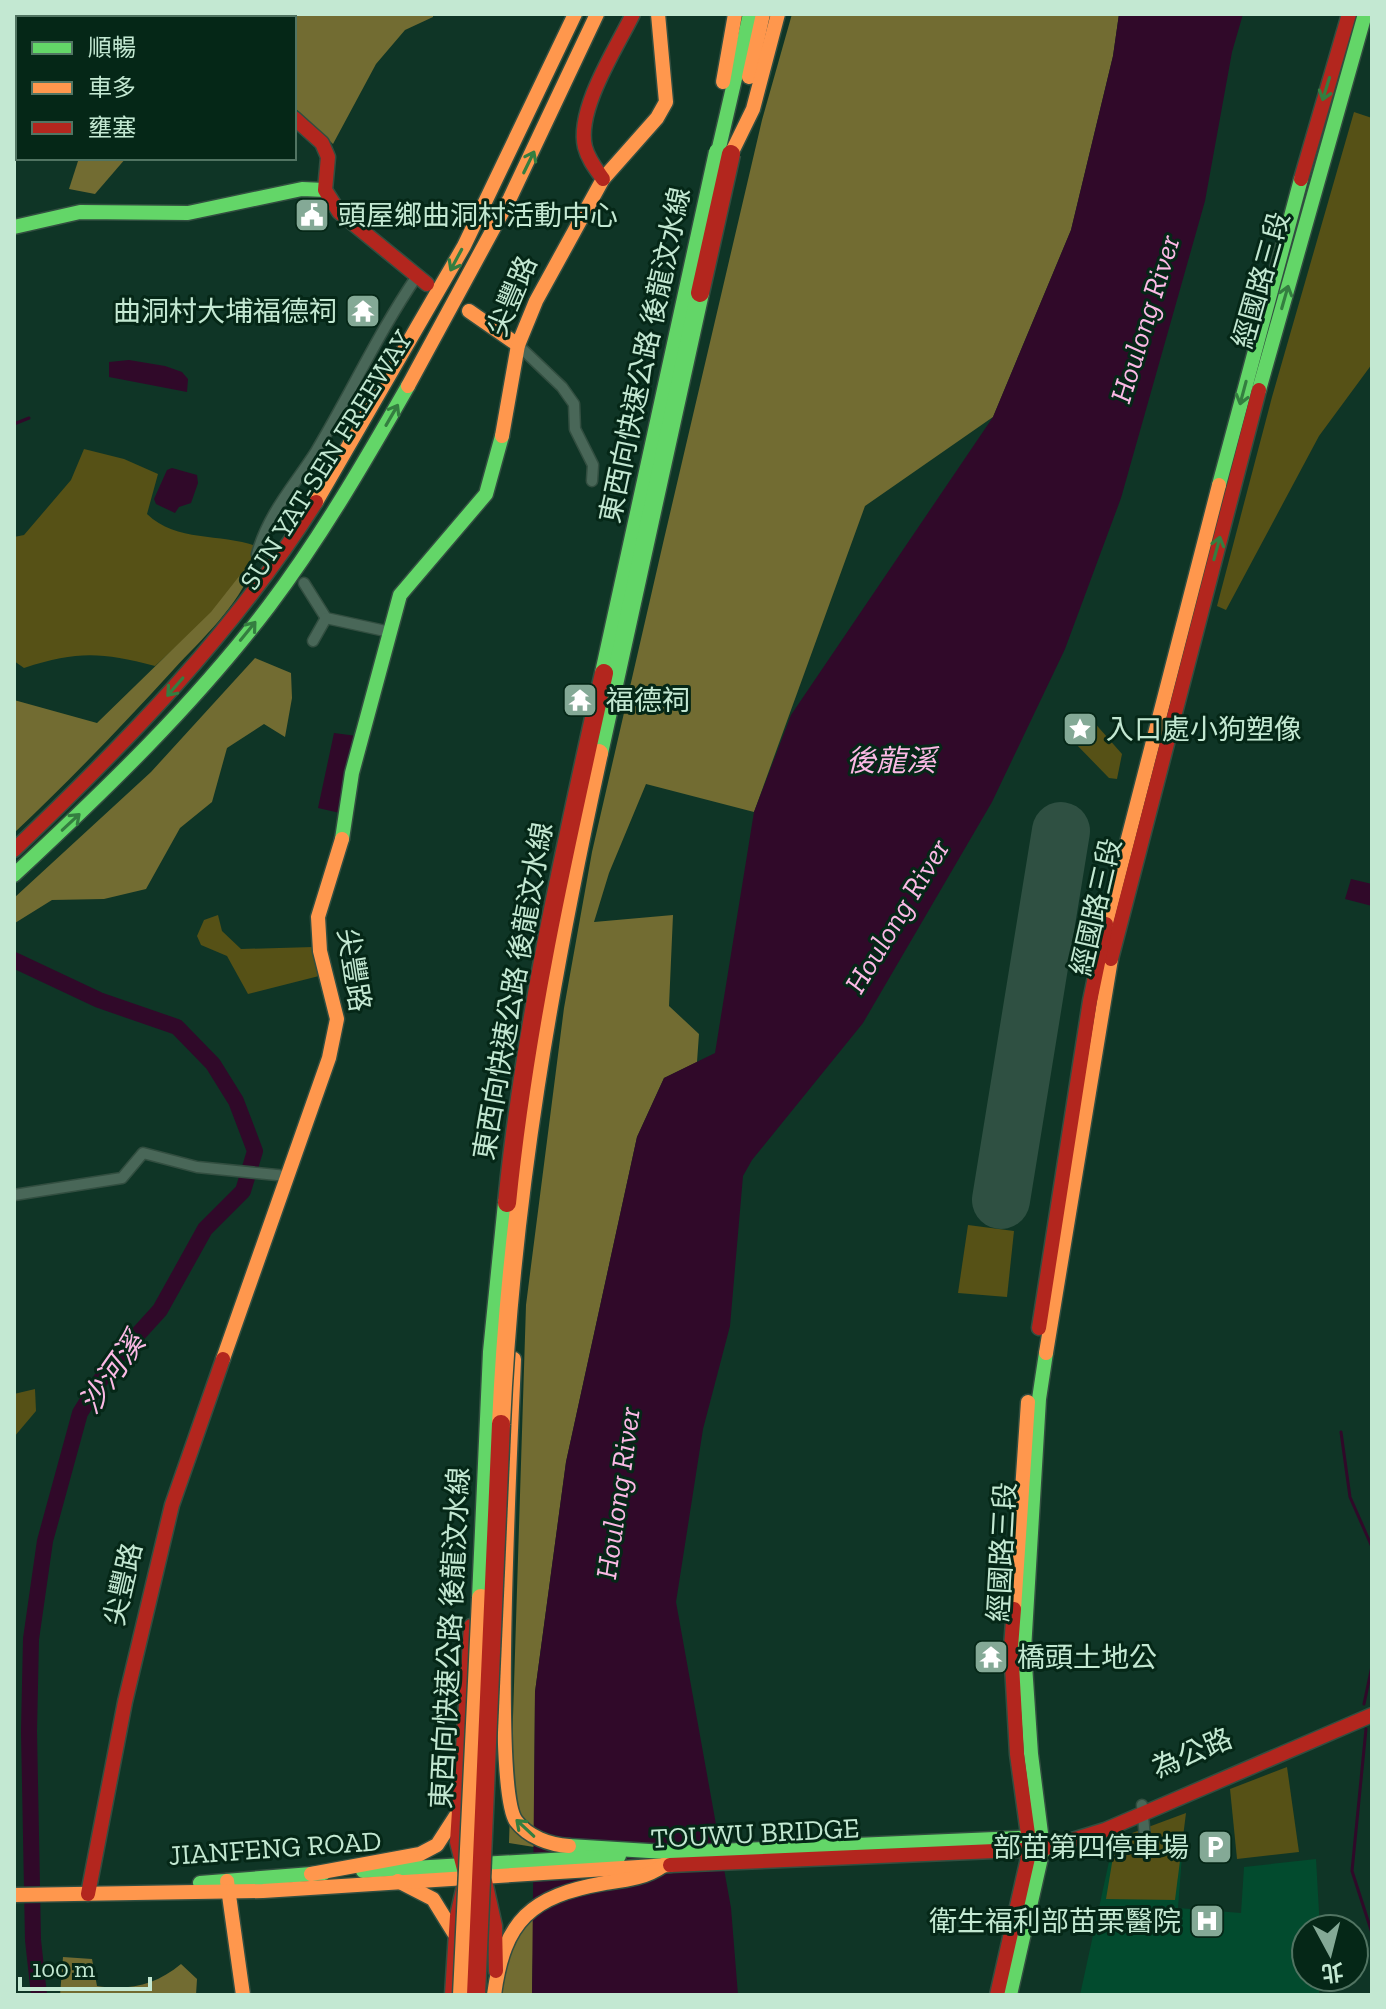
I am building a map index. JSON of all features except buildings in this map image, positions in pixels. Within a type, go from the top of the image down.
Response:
[{"type":"main road","name":"SUN YAT-SEN FREEWAY","points":[[14,850],[155,710],[253,595],[292,539],[426,317],[489,196],[575,14]]},
{"type":"main road","name":"SUN YAT-SEN FREEWAY","points":[[14,875],[170,723],[223,662],[300,562],[377,441],[450,314],[508,205],[597,14]]},
{"type":"main road","points":[[603,179],[592,165],[584,141],[588,118],[633,14]]},
{"type":"main road","name":"尖豐路","points":[[79,1889],[172,1505],[329,1058],[337,1019],[320,951],[318,917],[341,845],[352,773],[400,595],[412,577],[458,530],[486,494],[505,426],[518,345],[536,301],[603,179],[657,118],[666,102],[667,85],[658,14]]},
{"type":"main road","points":[[735,14],[715,125],[725,153],[739,147],[778,14]]},
{"type":"main road","name":"東西向快速公路 後龍汶水線","points":[[476,1995],[502,1410],[513,1269],[531,1114],[572,876],[725,153],[750,14]]},
{"type":"main road","name":"東西向快速公路 後龍汶水線","points":[[462,1995],[492,1352],[516,1113],[543,958],[725,153],[763,14]]},
{"type":"main road","name":"經國路三段","points":[[1036,1843],[1017,1754],[1011,1647],[1027,1417],[1090,1001],[1107,917],[1206,533],[1349,14]]},
{"type":"main road","name":"經國路三段","points":[[1036,1843],[1024,1650],[1038,1418],[1102,1001],[1127,891],[1254,409],[1365,14]]},
{"type":"main road","points":[[296,120],[322,143],[328,157],[325,190],[339,212],[422,280]]},
{"type":"main road","points":[[14,227],[80,212],[188,213],[302,189],[325,190]]},
{"type":"main road","points":[[469,311],[518,345]]},
{"type":"main road","points":[[513,1269],[515,1312],[504,1707],[506,1792],[516,1821],[531,1835],[549,1845],[681,1853]]},
{"type":"main road","points":[[492,1352],[485,1386],[457,1842],[482,1870],[495,1926],[494,1995]]},
{"type":"main road","name":"為公路","points":[[1036,1843],[1105,1830],[1144,1809],[1372,1705]]},
{"type":"main road","points":[[452,1995],[455,1936],[482,1870],[492,1815],[504,1707]]},
{"type":"main road","name":"為公路","points":[[1144,1809],[1372,1715]]},
{"type":"main road","points":[[311,1874],[420,1854],[437,1845],[459,1812]]},
{"type":"main road","points":[[997,1995],[1036,1843]]},
{"type":"main road","points":[[1010,1995],[1036,1843]]},
{"type":"main road","name":"TOUWU BRIDGE","points":[[482,1870],[681,1853],[1036,1843]]},
{"type":"main road","name":"TOUWU BRIDGE","points":[[482,1870],[664,1865],[989,1845]]},
{"type":"main road","points":[[496,1971],[510,1933],[522,1915],[538,1902],[562,1890],[649,1876],[664,1865]]},
{"type":"main road","name":"JIANFENG ROAD","points":[[79,1889],[398,1881],[482,1870]]},
{"type":"main road","name":"JIANFENG ROAD","points":[[227,1887],[311,1874],[482,1870]]},
{"type":"main road","points":[[398,1881],[423,1889],[439,1901],[455,1936]]},
{"type":"main road","points":[[14,1885],[79,1889]]},
{"type":"main road","points":[[227,1887],[243,1995]]},
{"type":"main road","points":[[14,1895],[79,1889]]},
{"type":"street","points":[[264,558],[257,554],[264,527],[314,454],[394,310],[422,280]]},
{"type":"street","points":[[518,345],[562,387],[574,404],[575,429],[593,465],[592,481]]},
{"type":"street","points":[[304,583],[326,618],[390,632]]},
{"type":"street","points":[[313,641],[326,618]]},
{"type":"street","points":[[14,1195],[122,1178],[143,1153],[197,1167],[287,1176]]},
{"type":"street","points":[[1144,1809],[1146,1849]]},
{"type":"shaded area","points":[[14,14],[178,14],[16,16],[14,122]]},
{"type":"shaded area","points":[[433,14],[433,17],[405,30],[376,64],[333,144],[296,109],[296,16],[191,16]]},
{"type":"shaded area","points":[[792,14],[1119,14],[1113,56],[1071,230],[993,417],[865,506],[754,812],[646,784],[609,873],[594,922],[673,915],[669,1006],[699,1034],[697,1062],[664,1078],[637,1137],[566,1462],[535,1692],[534,1847],[509,1843],[526,1305],[564,1008],[592,852],[762,120]]},
{"type":"shaded area","points":[[1354,112],[1372,118],[1372,364],[1319,436],[1226,610],[1217,606],[1272,397]]},
{"type":"shaded area","points":[[78,160],[124,160],[95,194],[69,189]]},
{"type":"shaded area","points":[[84,449],[124,459],[158,474],[147,514],[159,523],[187,534],[232,540],[261,548],[247,582],[155,666],[89,655],[24,668],[14,661],[14,537],[24,535],[71,480]]},
{"type":"shaded area","points":[[248,565],[253,567],[246,581],[218,621],[96,752],[14,833],[14,700],[97,723],[211,612]]},
{"type":"shaded area","points":[[255,658],[291,673],[292,698],[285,737],[264,724],[227,748],[212,802],[180,828],[146,889],[104,899],[52,900],[15,923],[14,898],[151,772]]},
{"type":"shaded area","points":[[1092,720],[1122,754],[1117,779],[1109,778],[1074,742],[1073,736]]},
{"type":"shaded area","points":[[218,915],[222,931],[241,949],[313,947],[319,976],[248,994],[227,956],[201,945],[197,936],[204,920]]},
{"type":"shaded area","points":[[968,1225],[1014,1231],[1007,1297],[958,1293]]},
{"type":"shaded area","points":[[35,1389],[36,1411],[14,1437],[14,1394]]},
{"type":"shaded area","points":[[1287,1767],[1299,1852],[1237,1859],[1230,1789]]},
{"type":"shaded area","points":[[1186,1813],[1175,1900],[1106,1899],[1116,1839]]},
{"type":"shaded area","name":"衛生福利部苗栗醫院","points":[[1154,1843],[1183,1843],[1178,1908],[1241,1913],[1244,1867],[1316,1859],[1319,1913],[1290,1913],[1290,1993],[1319,1995],[1080,1995],[1110,1857],[1140,1859]]},
{"type":"shaded area","points":[[534,1914],[532,1995],[501,1995],[503,1973],[514,1940]]},
{"type":"shaded area","points":[[63,1957],[92,1959],[97,1986],[109,1987],[131,1987],[152,1982],[181,1964],[197,1979],[196,1995],[60,1995]]},
{"type":"water","name":"後龍溪","points":[[1119,14],[1243,14],[1232,52],[1205,201],[1121,498],[1065,649],[992,802],[863,1023],[752,1160],[743,1176],[730,1326],[703,1429],[676,1602],[731,1908],[738,1995],[532,1995],[535,1692],[566,1462],[637,1137],[664,1078],[715,1053],[754,812],[791,715],[993,417],[1071,230],[1113,56]]},
{"type":"water","points":[[129,360],[182,372],[188,379],[187,392],[109,377],[109,362]]},
{"type":"water","points":[[172,468],[197,475],[198,483],[191,503],[179,507],[175,513],[156,504],[154,499],[167,470]]},
{"type":"water","points":[[334,733],[357,736],[343,785],[340,813],[318,808]]},
{"type":"water","points":[[1351,879],[1372,884],[1372,906],[1345,899]]},
{"type":"waterway","points":[[14,424],[29,418]]},
{"type":"waterway","name":"沙河溪","points":[[14,960],[99,1000],[177,1027],[213,1064],[236,1101],[255,1151],[243,1191],[205,1229],[160,1310],[110,1365],[80,1413],[45,1541],[31,1639],[29,1731],[33,1940],[39,1995]]},
{"type":"waterway","points":[[1341,1432],[1350,1497],[1372,1547]]},
{"type":"waterway","points":[[1364,1704],[1372,1666]]},
{"type":"waterway","points":[[1366,1729],[1352,1871],[1372,1933]]},
{"type":"runway","points":[[1001,1200],[1061,831]]},
{"type":"traffic: fast","points":[[718,152],[750,14]]},
{"type":"traffic: fast","points":[[1259,390],[1365,14]]},
{"type":"traffic: fast","points":[[604,673],[718,152]]},
{"type":"traffic: fast","points":[[1219,485],[1301,179]]},
{"type":"traffic: fast","points":[[14,227],[80,212],[188,213],[302,189],[325,190]]},
{"type":"traffic: fast","points":[[599,753],[700,293]]},
{"type":"traffic: fast","points":[[14,875],[147,746],[240,643],[324,526],[408,386]]},
{"type":"traffic: fast","points":[[342,839],[352,773],[400,595],[486,494],[502,436]]},
{"type":"traffic: fast","points":[[481,1598],[492,1352],[507,1203]]},
{"type":"traffic: fast","points":[[1010,1995],[1043,1849],[1031,1754],[1024,1650],[1039,1399],[1046,1353]]},
{"type":"traffic: fast","points":[[671,1853],[1039,1837]]},
{"type":"traffic: fast","points":[[569,1846],[681,1853]]},
{"type":"traffic: fast","points":[[363,1871],[619,1856]]},
{"type":"traffic: fast","points":[[200,1883],[324,1873]]},
{"type":"traffic: slow","points":[[316,502],[464,246],[575,14]]},
{"type":"traffic: slow","points":[[408,386],[510,198],[597,14]]},
{"type":"traffic: slow","points":[[502,436],[518,345],[536,301],[603,179],[657,118],[666,102],[658,14]]},
{"type":"traffic: slow","points":[[723,82],[735,14]]},
{"type":"traffic: slow","points":[[749,77],[763,14]]},
{"type":"traffic: slow","points":[[731,154],[753,109],[778,14]]},
{"type":"traffic: slow","points":[[469,311],[518,345]]},
{"type":"traffic: slow","points":[[1106,924],[1219,485]]},
{"type":"traffic: slow","points":[[501,1424],[514,1255],[536,1086],[565,919],[599,753]]},
{"type":"traffic: slow","points":[[223,1359],[329,1058],[337,1019],[320,951],[318,917],[342,839]]},
{"type":"traffic: slow","points":[[1046,1353],[1111,959]]},
{"type":"traffic: slow","points":[[514,1359],[504,1677],[509,1794],[516,1821],[521,1827],[540,1839],[569,1846]]},
{"type":"traffic: slow","points":[[1014,1609],[1028,1402]]},
{"type":"traffic: slow","points":[[462,1995],[481,1598]]},
{"type":"traffic: slow","points":[[311,1874],[420,1854],[437,1845],[457,1814]]},
{"type":"traffic: slow","points":[[494,1995],[505,1948],[514,1930],[540,1904],[579,1888],[643,1876],[664,1865]]},
{"type":"traffic: slow","points":[[14,1895],[263,1891],[670,1865]]},
{"type":"traffic: slow","points":[[227,1881],[243,1995]]},
{"type":"traffic: slow","points":[[398,1881],[433,1899],[454,1933]]},
{"type":"traffic: jam","points":[[603,179],[585,147],[586,115],[600,79],[633,14]]},
{"type":"traffic: jam","points":[[1301,179],[1349,14]]},
{"type":"traffic: jam","points":[[296,120],[322,143],[328,157],[325,190],[339,212],[427,284]]},
{"type":"traffic: jam","points":[[700,293],[731,154]]},
{"type":"traffic: jam","points":[[1111,959],[1259,390]]},
{"type":"traffic: jam","points":[[14,850],[97,769],[176,685],[250,597],[316,502]]},
{"type":"traffic: jam","points":[[507,1203],[535,1003],[604,673]]},
{"type":"traffic: jam","points":[[1039,1328],[1090,1001],[1106,924]]},
{"type":"traffic: jam","points":[[88,1894],[125,1702],[172,1505],[223,1359]]},
{"type":"traffic: jam","points":[[476,1995],[501,1424]]},
{"type":"traffic: jam","points":[[997,1995],[1030,1849],[1017,1754],[1011,1647],[1014,1609]]},
{"type":"traffic: jam","points":[[452,1995],[457,1916],[466,1877],[457,1842],[471,1626]]},
{"type":"traffic: jam","points":[[670,1865],[1043,1849],[1105,1830],[1372,1715]]},
{"type":"traffic: jam","points":[[485,1881],[495,1926],[496,1971]]},
{"type":"place","name":"頭屋鄉曲洞村活動中心","points":[[312,215]]},
{"type":"place","name":"曲洞村大埔福德祠","points":[[363,311]]},
{"type":"place","name":"福德祠","points":[[580,700]]},
{"type":"place","name":"入口處小狗塑像","points":[[1080,729]]},
{"type":"place","name":"橋頭土地公","points":[[991,1657]]},
{"type":"place","name":"部苗第四停車場","points":[[1215,1847]]},
{"type":"place","name":"衛生福利部苗栗醫院","points":[[1207,1921]]},
{"type":"water label","name":"Houlong River","points":[[1145,319]]},
{"type":"water label","name":"Houlong River","points":[[897,916]]},
{"type":"water label","name":"Houlong River","points":[[618,1493]]}]
